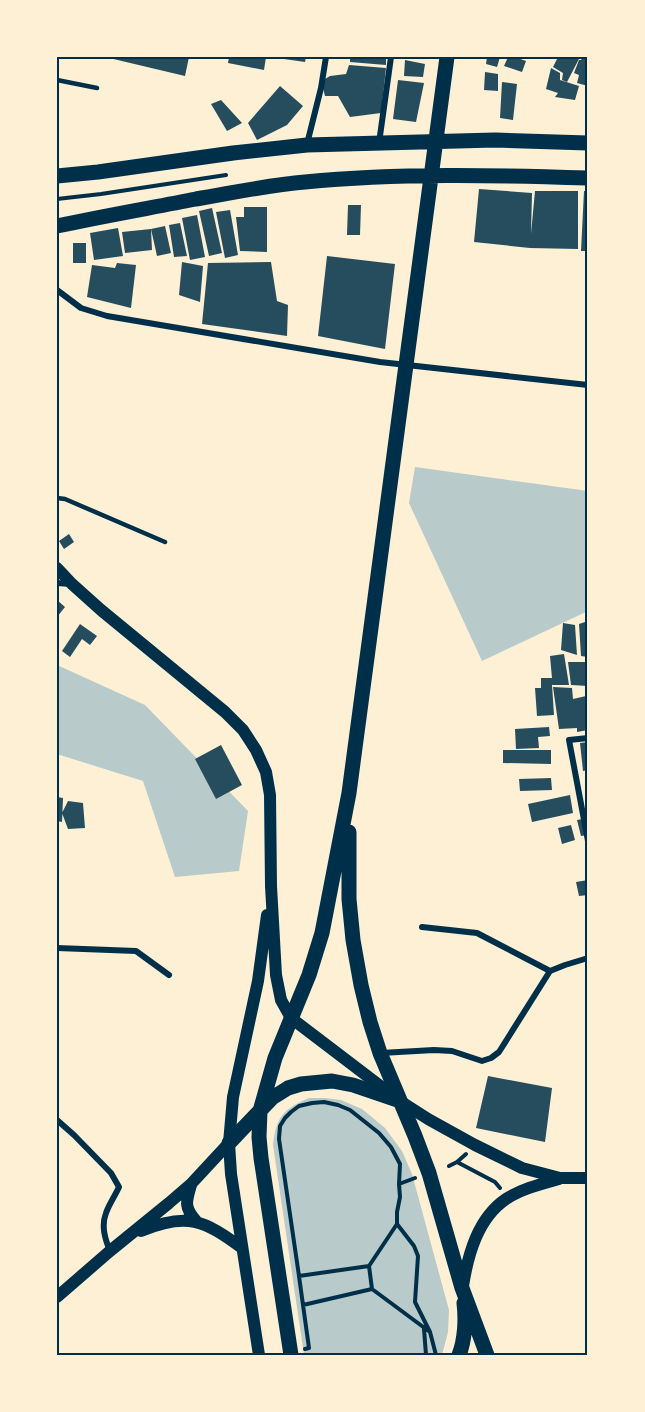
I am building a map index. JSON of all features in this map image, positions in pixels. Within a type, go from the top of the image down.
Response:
[{"type":"main road","points":[[291,1355],[261,1158],[260,1111],[275,1058],[309,975],[322,933],[349,793],[447,57]]},
{"type":"main road","points":[[57,176],[307,144],[495,140],[588,143]]},
{"type":"main road","points":[[57,226],[303,182],[387,177],[493,175],[588,178]]},
{"type":"main road","points":[[57,568],[72,584],[225,712],[243,730],[256,750],[266,772],[270,795],[271,886],[276,975],[281,1000],[291,1018],[400,1101],[500,1158],[522,1168],[560,1178],[588,1178]]},
{"type":"main road","points":[[349,793],[349,899],[353,940],[370,1022],[380,1053],[429,1173],[462,1288],[487,1355]]},
{"type":"main road","points":[[259,1355],[231,1174],[229,1143],[233,1097],[258,981],[271,886]]},
{"type":"main road","points":[[57,1297],[191,1184],[272,1098],[288,1088],[301,1084],[332,1081],[353,1085],[400,1101]]},
{"type":"main road","points":[[459,1355],[462,1348],[465,1312],[462,1288],[466,1264],[484,1222],[495,1207],[507,1198],[560,1178]]},
{"type":"main road","points":[[191,1184],[187,1206],[189,1213],[196,1221]]},
{"type":"main road","points":[[129,1236],[160,1224],[196,1221],[214,1229],[242,1248]]},
{"type":"street","points":[[307,144],[326,57]]},
{"type":"street","points":[[379,143],[391,57]]},
{"type":"street","points":[[57,290],[81,308],[107,316],[380,362],[588,385]]},
{"type":"street","points":[[57,583],[72,584]]},
{"type":"street","points":[[588,738],[569,740],[588,841]]},
{"type":"street","points":[[422,927],[477,933],[550,971]]},
{"type":"street","points":[[57,948],[136,951],[169,975]]},
{"type":"street","points":[[380,1053],[434,1050],[452,1052],[482,1061],[491,1058],[499,1052],[550,971],[588,958]]},
{"type":"street","points":[[57,1120],[82,1142],[116,1180],[118,1187],[105,1214],[105,1239],[110,1251]]},
{"type":"lane","points":[[57,80],[97,88]]},
{"type":"lane","points":[[57,498],[65,499],[165,542]]},
{"type":"path","points":[[372,1289],[303,1305],[279,1139],[280,1126],[285,1118],[299,1106],[324,1102],[350,1110],[379,1133],[391,1147],[400,1164],[397,1224],[369,1266],[372,1289],[430,1332]]},
{"type":"path","points":[[448,1166],[457,1162],[495,1182],[507,1198]]},
{"type":"path","points":[[397,1224],[414,1246],[418,1256],[415,1302],[430,1332],[436,1355]]},
{"type":"path","points":[[299,1276],[369,1266]]},
{"type":"path","points":[[424,1328],[426,1355]]},
{"type":"path","points":[[309,1348],[310,1355]]},
{"type":"shaded area","points":[[415,467],[588,491],[588,611],[482,661],[409,503]]},
{"type":"shaded area","points":[[57,665],[145,705],[248,811],[239,871],[175,877],[143,781],[57,755]]},
{"type":"shaded area","points":[[309,1098],[341,1100],[362,1109],[385,1128],[402,1151],[412,1174],[449,1310],[448,1332],[442,1355],[304,1355],[273,1145],[276,1127],[282,1115]]},
{"type":"building","points":[[105,57],[189,57],[185,76]]},
{"type":"building","points":[[229,57],[266,57],[264,70],[228,63]]},
{"type":"building","points":[[277,57],[306,57],[305,62]]},
{"type":"building","points":[[350,57],[386,57],[386,65],[350,62]]},
{"type":"building","points":[[487,57],[500,57],[497,67],[486,64]]},
{"type":"building","points":[[508,57],[526,61],[522,72],[504,66]]},
{"type":"building","points":[[558,57],[580,57],[567,82],[562,80],[563,73],[553,67]]},
{"type":"building","points":[[583,57],[588,58],[588,86],[577,83],[579,75],[574,73],[579,60]]},
{"type":"building","points":[[405,60],[425,64],[423,77],[404,76]]},
{"type":"building","points":[[349,65],[386,68],[381,113],[350,117],[338,96],[325,96],[323,88],[325,79],[346,74]]},
{"type":"building","points":[[551,68],[560,73],[560,80],[579,86],[575,100],[555,97],[558,93],[546,89]]},
{"type":"building","points":[[485,72],[498,74],[498,91],[484,90]]},
{"type":"building","points":[[398,80],[424,83],[416,122],[393,119]]},
{"type":"building","points":[[502,82],[517,84],[513,120],[500,118]]},
{"type":"building","points":[[280,86],[303,106],[287,125],[257,140],[248,123]]},
{"type":"building","points":[[221,100],[242,123],[227,131],[211,104]]},
{"type":"building","points":[[479,189],[532,193],[531,234],[535,191],[578,191],[578,249],[530,248],[474,242]]},
{"type":"building","points":[[584,191],[588,191],[588,251],[581,251]]},
{"type":"building","points":[[348,205],[361,205],[360,235],[347,235]]},
{"type":"building","points":[[244,207],[267,207],[267,252],[240,251],[236,217],[244,217]]},
{"type":"building","points":[[212,208],[222,253],[209,256],[199,211]]},
{"type":"building","points":[[230,210],[238,255],[225,258],[216,212]]},
{"type":"building","points":[[197,215],[205,257],[190,260],[182,218]]},
{"type":"building","points":[[180,223],[187,256],[174,257],[169,225]]},
{"type":"building","points":[[165,226],[171,253],[157,256],[151,229]]},
{"type":"building","points":[[118,228],[123,256],[94,260],[90,233]]},
{"type":"building","points":[[151,229],[152,250],[125,253],[122,232]]},
{"type":"building","points":[[73,243],[86,243],[86,263],[73,263]]},
{"type":"building","points":[[327,256],[395,264],[385,349],[318,336]]},
{"type":"building","points":[[182,262],[203,266],[200,302],[179,295]]},
{"type":"building","points":[[271,262],[277,301],[288,305],[287,336],[202,324],[208,263]]},
{"type":"building","points":[[117,263],[136,265],[131,308],[87,297],[92,265],[115,268]]},
{"type":"building","points":[[69,534],[74,542],[64,549],[59,541]]},
{"type":"building","points":[[57,600],[65,607],[57,617]]},
{"type":"building","points":[[588,621],[588,657],[581,656],[579,624]]},
{"type":"building","points":[[563,623],[575,625],[577,655],[561,650]]},
{"type":"building","points":[[80,624],[97,636],[90,645],[82,639],[70,657],[62,651]]},
{"type":"building","points":[[564,654],[569,685],[552,685],[554,715],[537,716],[535,688],[541,688],[541,678],[552,678],[550,656]]},
{"type":"building","points":[[568,662],[586,662],[588,686],[571,685]]},
{"type":"building","points":[[553,687],[572,688],[573,699],[586,696],[588,730],[577,732],[577,728],[559,729]]},
{"type":"building","points":[[549,727],[550,736],[538,737],[539,748],[516,749],[515,729]]},
{"type":"building","points":[[588,742],[588,770],[583,771],[580,743]]},
{"type":"building","points":[[221,745],[242,785],[216,799],[195,759]]},
{"type":"building","points":[[503,750],[551,750],[551,764],[503,763]]},
{"type":"building","points":[[551,778],[552,790],[520,791],[519,779]]},
{"type":"building","points":[[570,795],[573,813],[532,822],[528,804]]},
{"type":"building","points":[[57,797],[63,798],[62,822],[57,821]]},
{"type":"building","points":[[68,801],[83,803],[85,828],[68,829],[62,813]]},
{"type":"building","points":[[588,818],[588,835],[581,836],[577,820]]},
{"type":"building","points":[[571,825],[575,840],[562,844],[558,828]]},
{"type":"building","points":[[588,880],[588,895],[579,896],[576,882]]},
{"type":"building","points":[[488,1076],[552,1088],[545,1142],[476,1128]]}]
